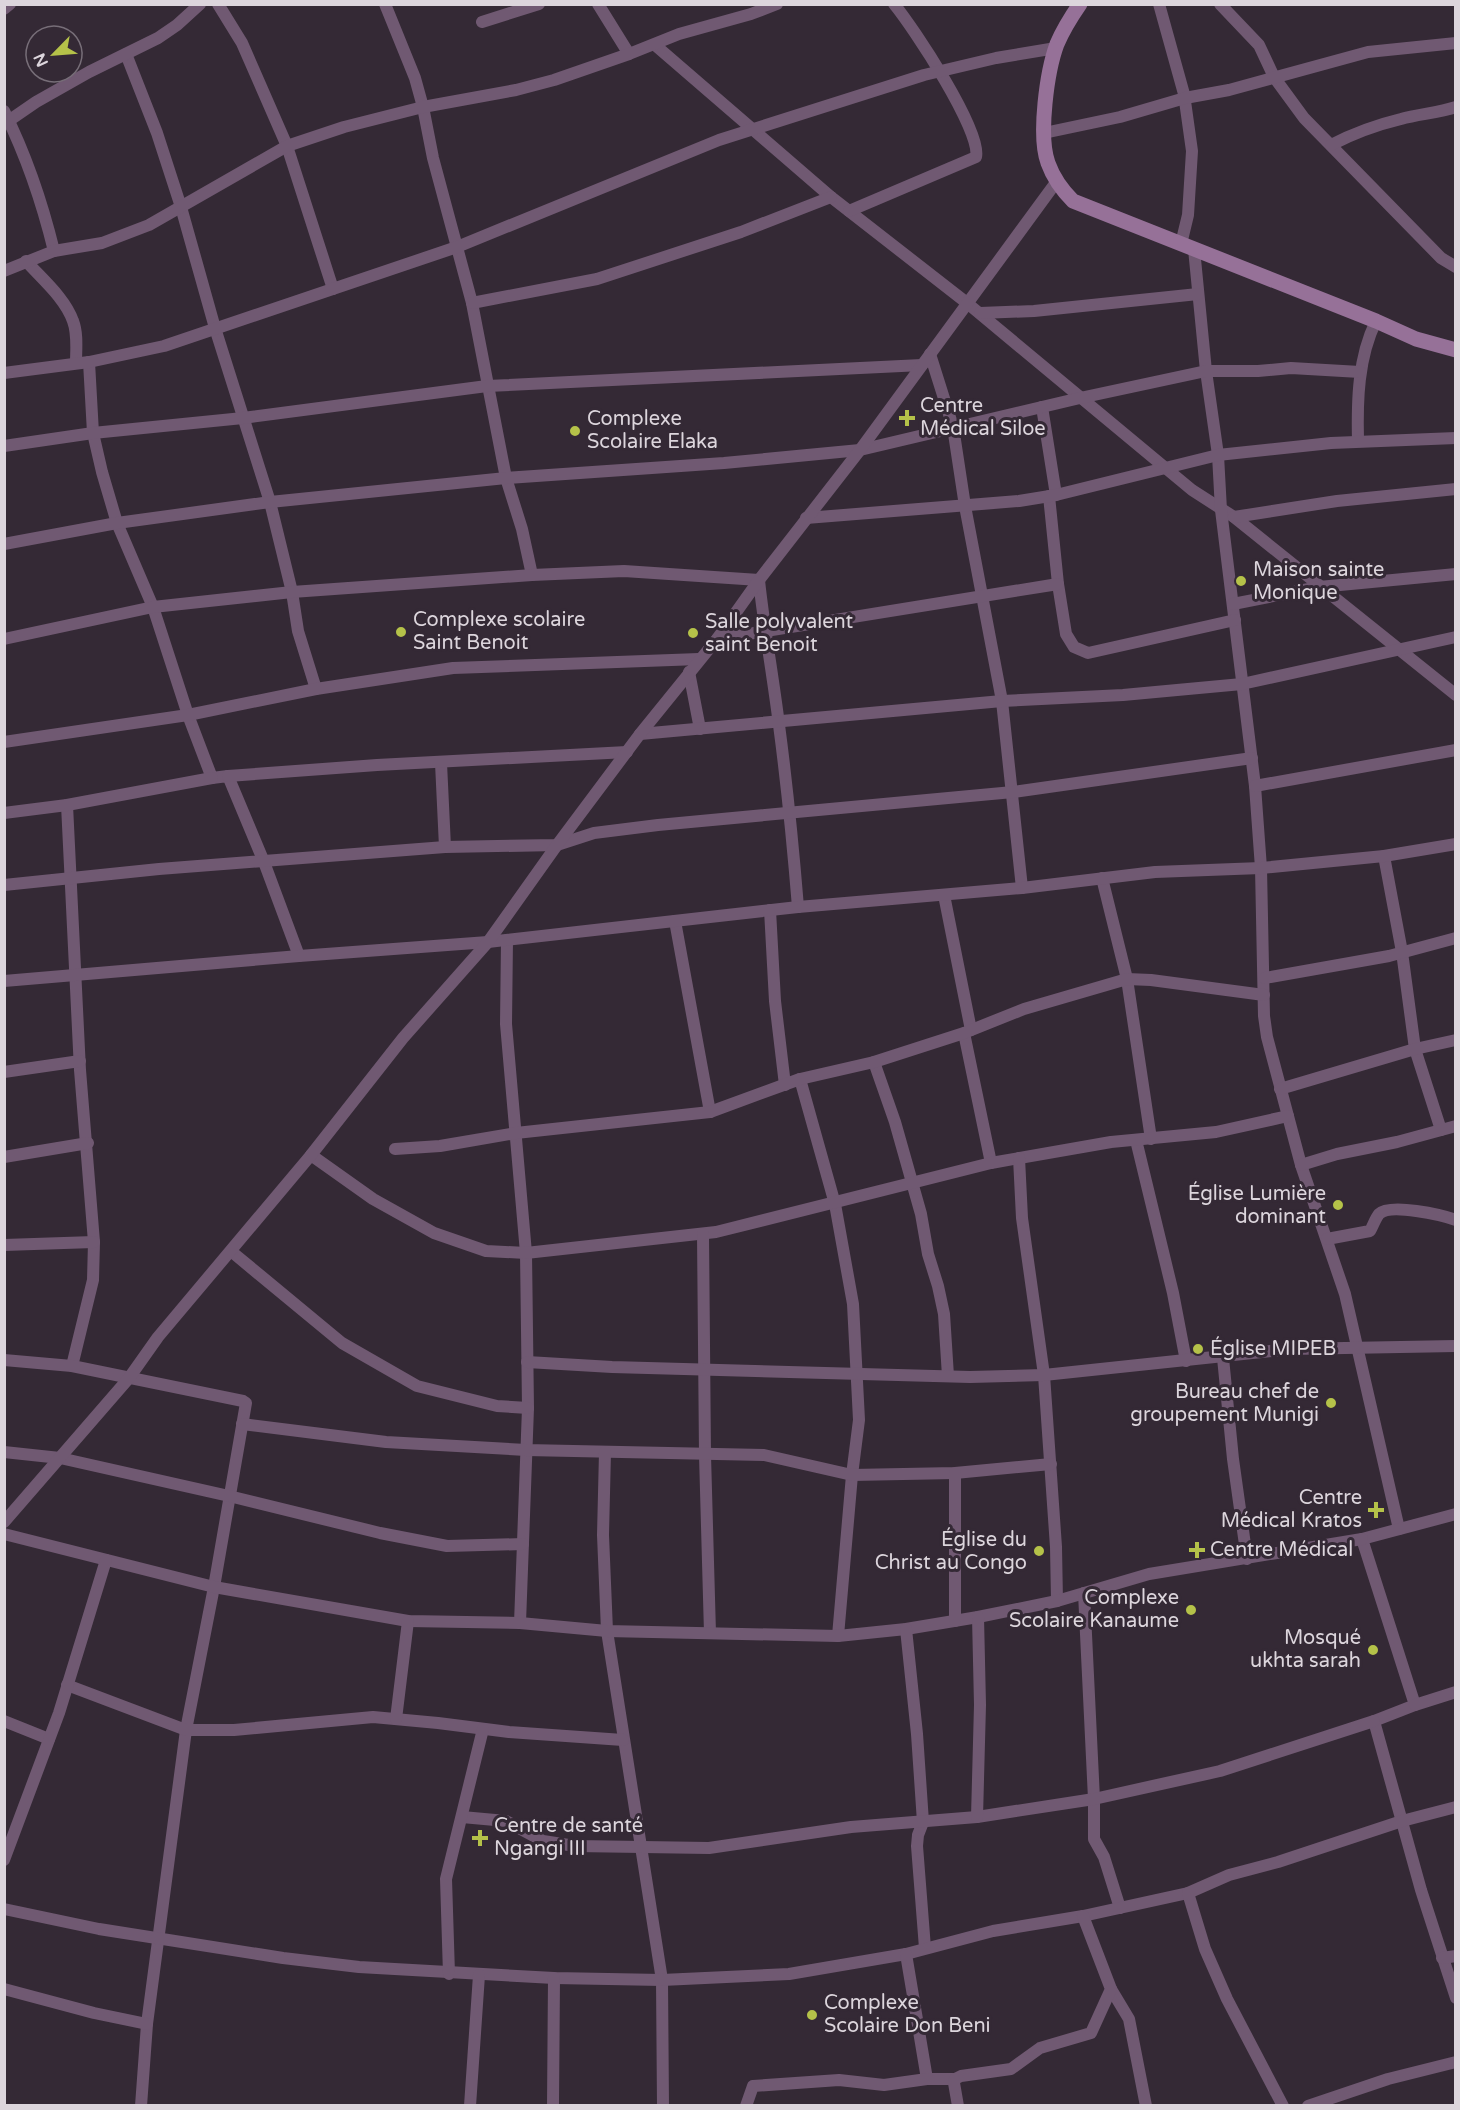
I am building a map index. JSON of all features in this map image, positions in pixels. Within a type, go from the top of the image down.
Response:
[{"type":"main road","points":[[1080,4],[1065,27],[1056,48],[1047,93],[1044,133],[1047,161],[1057,181],[1073,201],[1416,339],[1455,350]]},
{"type":"street","points":[[4,9],[10,4]]},
{"type":"street","points":[[54,251],[36,185],[21,144],[6,119],[167,32],[200,4]]},
{"type":"street","points":[[218,4],[242,43],[287,146],[333,289]]},
{"type":"street","points":[[385,4],[415,78],[423,107],[433,158],[471,303],[506,478],[522,529],[532,575]]},
{"type":"street","points":[[482,22],[539,4]]},
{"type":"street","points":[[598,4],[629,54]]},
{"type":"street","points":[[4,271],[54,251],[102,243],[149,225],[287,146],[344,127],[423,107],[516,90],[554,80],[655,45],[679,34],[751,14],[777,4]]},
{"type":"street","points":[[849,211],[976,157],[975,137],[940,71],[894,4]]},
{"type":"street","points":[[1159,4],[1185,98],[1192,151],[1187,247],[1198,294],[1218,455],[1221,510],[1255,786],[1261,868],[1267,1037],[1301,1165],[1345,1294],[1400,1529]]},
{"type":"street","points":[[1220,4],[1259,45],[1274,77],[1304,118],[1441,258],[1455,267]]},
{"type":"street","points":[[1044,133],[1120,117],[1185,98],[1229,90],[1368,52],[1455,42]]},
{"type":"street","points":[[655,45],[831,197],[980,313],[1191,490],[1234,517],[1455,695]]},
{"type":"street","points":[[4,373],[83,362],[164,346],[457,247],[719,140],[940,71],[1056,48]]},
{"type":"street","points":[[126,54],[157,133],[181,207],[215,328],[270,502],[292,592],[299,636],[316,689]]},
{"type":"street","points":[[1331,145],[1361,130],[1402,118],[1455,107]]},
{"type":"street","points":[[4,1522],[129,1378],[158,1337],[206,1278],[232,1252],[403,1038],[488,942],[640,734],[717,639],[759,580],[860,450],[1057,181]]},
{"type":"street","points":[[471,303],[597,279],[732,235],[831,197]]},
{"type":"street","points":[[1441,258],[1455,255]]},
{"type":"street","points":[[26,261],[52,289],[73,320],[83,362],[93,433],[117,523],[153,607],[188,715],[212,778]]},
{"type":"street","points":[[980,313],[1035,311],[1198,294]]},
{"type":"street","points":[[1358,441],[1360,372],[1369,336],[1376,321]]},
{"type":"street","points":[[930,354],[953,427],[965,506],[1002,701],[1022,888]]},
{"type":"street","points":[[4,446],[93,433],[243,418],[487,386],[922,365]]},
{"type":"street","points":[[4,543],[117,523],[270,502],[506,478],[724,463],[860,450],[1206,370],[1258,371],[1291,368],[1360,372]]},
{"type":"street","points":[[1042,407],[1052,495],[1058,584],[1066,634],[1074,647],[1081,652],[1088,653],[1235,620]]},
{"type":"street","points":[[806,518],[1019,501],[1218,455],[1358,441],[1455,438]]},
{"type":"street","points":[[1234,517],[1326,502],[1455,489]]},
{"type":"street","points":[[4,639],[153,607],[292,592],[532,575],[624,571],[759,580]]},
{"type":"street","points":[[1233,604],[1319,586],[1455,574]]},
{"type":"street","points":[[759,580],[790,812],[798,907]]},
{"type":"street","points":[[717,639],[1058,584]]},
{"type":"street","points":[[640,734],[1002,701],[1123,695],[1242,684],[1396,648],[1455,637]]},
{"type":"street","points":[[4,742],[188,715],[316,689],[453,668],[699,660]]},
{"type":"street","points":[[689,672],[700,729]]},
{"type":"street","points":[[1255,786],[1455,750]]},
{"type":"street","points":[[4,813],[67,805],[228,776],[377,765],[627,752]]},
{"type":"street","points":[[4,885],[159,869],[445,847],[557,845],[594,833],[790,812],[1013,792],[1251,758]]},
{"type":"street","points":[[441,763],[445,847]]},
{"type":"street","points":[[228,776],[264,862],[299,956]]},
{"type":"street","points":[[67,805],[80,1061],[94,1242],[93,1280],[72,1366]]},
{"type":"street","points":[[4,981],[488,942],[798,907],[1022,888],[1155,872],[1261,868],[1384,856],[1455,844]]},
{"type":"street","points":[[1384,856],[1402,952],[1415,1049],[1442,1130]]},
{"type":"street","points":[[1102,878],[1127,979],[1152,1139]]},
{"type":"street","points":[[944,895],[991,1163]]},
{"type":"street","points":[[770,910],[784,1085]]},
{"type":"street","points":[[675,921],[710,1112]]},
{"type":"street","points":[[1265,978],[1402,952],[1455,938]]},
{"type":"street","points":[[507,940],[506,1024],[526,1253],[528,1408],[520,1623]]},
{"type":"street","points":[[395,1149],[440,1146],[516,1133],[710,1112],[800,1079],[873,1062],[967,1031],[1024,1009],[1127,979],[1264,995]]},
{"type":"street","points":[[1280,1089],[1415,1049],[1455,1040]]},
{"type":"street","points":[[4,1072],[80,1061]]},
{"type":"street","points":[[873,1062],[895,1122],[921,1214],[928,1254],[944,1314],[948,1377]]},
{"type":"street","points":[[800,1079],[835,1204],[853,1304],[859,1420],[838,1636]]},
{"type":"street","points":[[311,1155],[374,1199],[434,1233],[486,1251],[526,1253],[704,1234],[835,1204],[991,1163],[1111,1142],[1216,1132],[1288,1116]]},
{"type":"street","points":[[1301,1165],[1337,1154],[1397,1142],[1455,1126]]},
{"type":"street","points":[[1136,1140],[1173,1293],[1186,1360]]},
{"type":"street","points":[[4,1157],[88,1143]]},
{"type":"street","points":[[1019,1158],[1022,1218],[1044,1375],[1051,1464],[1057,1601]]},
{"type":"street","points":[[1327,1239],[1370,1231],[1379,1215],[1385,1211],[1425,1212],[1455,1220]]},
{"type":"street","points":[[704,1234],[705,1455],[710,1633]]},
{"type":"street","points":[[4,1245],[94,1242]]},
{"type":"street","points":[[232,1252],[342,1343],[417,1386],[497,1406],[528,1408]]},
{"type":"street","points":[[527,1362],[612,1367],[948,1377],[1044,1375],[1222,1358],[1290,1349],[1455,1346]]},
{"type":"street","points":[[1222,1358],[1247,1559]]},
{"type":"street","points":[[4,1360],[72,1366],[243,1401],[246,1406],[186,1730],[157,1939],[147,2024],[141,2106]]},
{"type":"street","points":[[242,1424],[386,1442],[526,1450],[764,1455],[852,1475],[955,1473],[1051,1464]]},
{"type":"street","points":[[4,1452],[60,1458],[380,1533],[447,1546],[523,1544]]},
{"type":"street","points":[[605,1452],[603,1535],[607,1631],[662,1980],[663,2106]]},
{"type":"street","points":[[955,1473],[955,1621]]},
{"type":"street","points":[[4,1534],[214,1587],[408,1621],[520,1623],[607,1631],[838,1636],[906,1629],[978,1617],[1057,1601],[1149,1574],[1362,1539],[1455,1514]]},
{"type":"street","points":[[1362,1539],[1415,1704]]},
{"type":"street","points":[[4,1860],[49,1739],[106,1560]]},
{"type":"street","points":[[1084,1593],[1094,1839],[1104,1857],[1120,1908]]},
{"type":"street","points":[[977,1817],[980,1705],[978,1617]]},
{"type":"street","points":[[396,1719],[408,1621]]},
{"type":"street","points":[[906,1629],[923,1822],[916,1846],[925,1948]]},
{"type":"street","points":[[67,1685],[186,1730],[234,1730],[365,1718],[623,1740]]},
{"type":"street","points":[[462,1817],[506,1821],[549,1843],[575,1846],[709,1848],[852,1827],[977,1817],[1094,1798],[1220,1771],[1455,1692]]},
{"type":"street","points":[[4,1721],[49,1739]]},
{"type":"street","points":[[1374,1721],[1455,1998]]},
{"type":"street","points":[[449,1974],[446,1879],[483,1729]]},
{"type":"street","points":[[4,1909],[157,1939],[326,1964],[449,1974],[554,1978],[662,1980],[789,1974],[906,1954],[993,1931],[1083,1916],[1188,1893],[1229,1875],[1278,1862],[1455,1806]]},
{"type":"street","points":[[1188,1893],[1204,1949],[1227,1999],[1283,2106]]},
{"type":"street","points":[[1083,1916],[1111,1989],[1130,2019],[1146,2106]]},
{"type":"street","points":[[906,1954],[927,2079]]},
{"type":"street","points":[[1443,1959],[1455,1956]]},
{"type":"street","points":[[470,2106],[479,1975]]},
{"type":"street","points":[[553,2106],[554,1978]]},
{"type":"street","points":[[4,1989],[94,2013],[147,2024]]},
{"type":"street","points":[[746,2106],[753,2086],[838,2080],[884,2085],[927,2079],[955,2079],[961,2076],[1011,2069],[1040,2048],[1091,2033],[1103,2011],[1111,1989]]},
{"type":"street","points":[[1308,2106],[1388,2079],[1455,2062]]},
{"type":"street","points":[[955,2079],[958,2106]]},
{"type":"place","name":"Centre Médical Siloe","points":[[907,418]]},
{"type":"place","name":"Complexe Scolaire Elaka","points":[[575,431]]},
{"type":"place","name":"Maison sainte Monique","points":[[1241,581]]},
{"type":"place","name":"Complexe scolaire Saint Benoit","points":[[401,632]]},
{"type":"place","name":"Salle polyvalent saint Benoit","points":[[693,633]]},
{"type":"place","name":"Église Lumière dominant","points":[[1338,1205]]},
{"type":"place","name":"Église MIPEB","points":[[1198,1349]]},
{"type":"place","name":"Bureau chef de groupement Munigi","points":[[1331,1403]]},
{"type":"place","name":"Centre Médical Kratos","points":[[1376,1510]]},
{"type":"place","name":"Centre Médical","points":[[1197,1550]]},
{"type":"place","name":"Église du Christ au Congo","points":[[1039,1551]]},
{"type":"place","name":"Complexe Scolaire Kanaume","points":[[1191,1610]]},
{"type":"place","name":"Mosqué ukhta sarah","points":[[1373,1650]]},
{"type":"place","name":"Centre de santé Ngangi III","points":[[480,1838]]},
{"type":"place","name":"Complexe Scolaire Don Beni","points":[[812,2015]]}]
